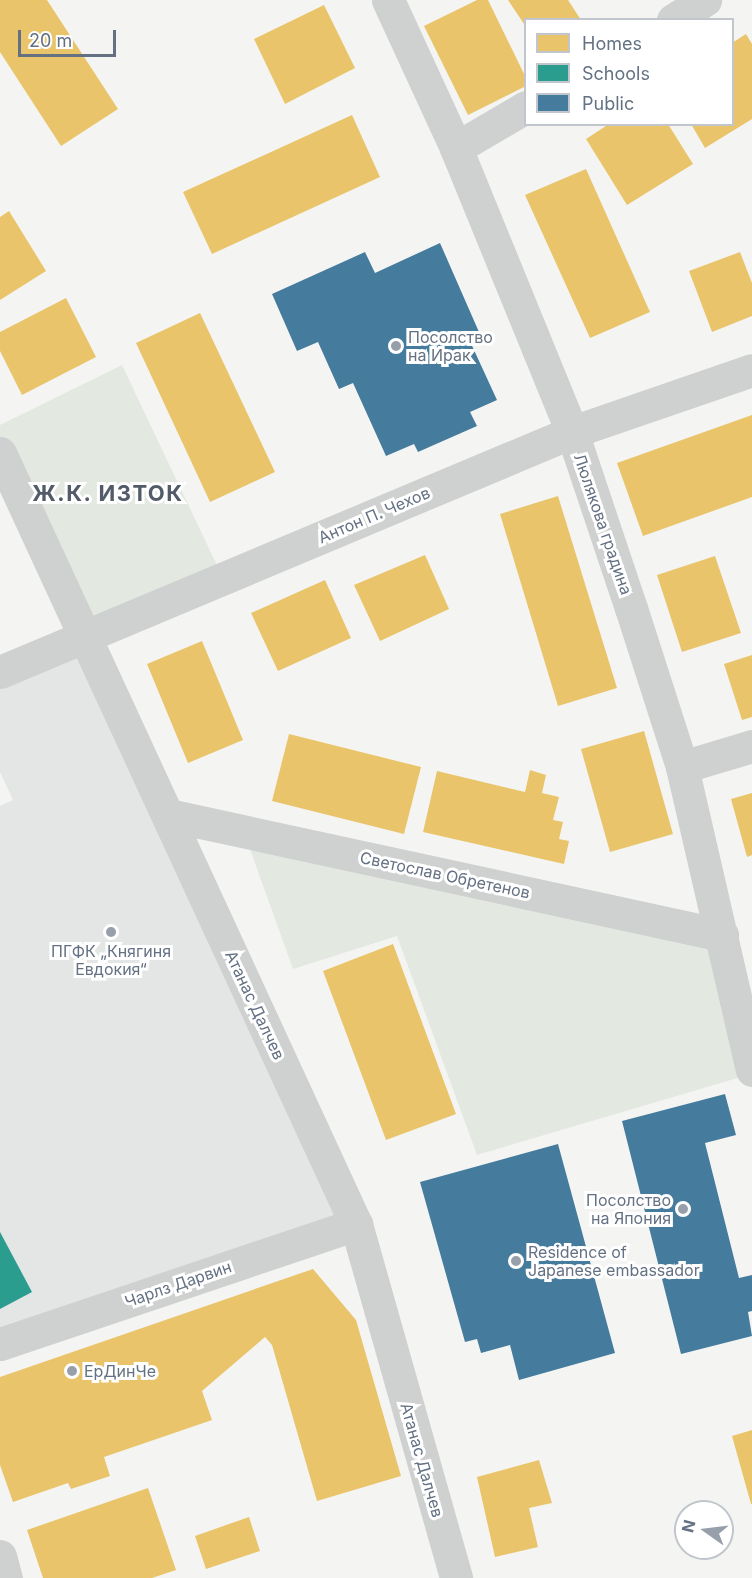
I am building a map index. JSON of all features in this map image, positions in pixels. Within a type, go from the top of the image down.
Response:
[{"type":"street","name":"Люлякова градина","points":[[388,0],[456,148],[572,432],[682,767],[752,1070]]},
{"type":"street","points":[[676,18],[705,0]]},
{"type":"street","points":[[456,148],[524,108]]},
{"type":"street","name":"Антон П. Чехов","points":[[0,672],[572,432],[752,370]]},
{"type":"street","name":"Атанас Далчев","points":[[0,453],[356,1224],[456,1578]]},
{"type":"street","points":[[682,767],[752,746]]},
{"type":"street","name":"Светослав Обретенов","points":[[168,815],[722,935]]},
{"type":"street","name":"Чарлз Дарвин","points":[[0,1344],[356,1224]]},
{"type":"street","points":[[0,1556],[6,1578]]},
{"type":"shaded area","points":[[122,365],[223,578],[86,636],[0,453],[0,425]]},
{"type":"shaded area","name":"ПГФК „Княгиня Евдокия“","points":[[86,636],[356,1224],[0,1344],[0,806],[13,800],[0,772],[0,672]]},
{"type":"shaded area","points":[[247,841],[711,945],[741,1077],[477,1155],[397,936],[293,969]]},
{"type":"building: Homes","points":[[0,0],[47,0],[118,109],[61,146],[0,52]]},
{"type":"building: Homes","points":[[477,0],[488,0],[524,74],[524,87],[468,115],[424,26]]},
{"type":"building: Homes","points":[[508,0],[568,0],[580,18],[524,18],[524,24]]},
{"type":"building: Homes","points":[[324,5],[355,68],[285,104],[254,39]]},
{"type":"building: Homes","points":[[746,34],[752,44],[752,119],[705,148],[692,126],[734,126],[734,42]]},
{"type":"building: Homes","points":[[352,115],[380,177],[212,254],[183,192]]},
{"type":"building: Homes","points":[[606,126],[669,126],[693,164],[627,205],[586,139]]},
{"type":"building: Homes","points":[[586,169],[650,312],[590,338],[525,195]]},
{"type":"building: Homes","points":[[9,211],[46,271],[0,300],[0,217]]},
{"type":"building: Homes","points":[[740,252],[752,283],[752,316],[712,332],[689,271]]},
{"type":"building: Homes","points":[[66,298],[96,357],[22,395],[0,351],[0,332]]},
{"type":"building: Homes","points":[[200,313],[275,472],[210,502],[136,343]]},
{"type":"building: Homes","points":[[752,415],[752,497],[643,536],[617,463]]},
{"type":"building: Homes","points":[[558,496],[617,688],[558,706],[500,514]]},
{"type":"building: Homes","points":[[425,555],[449,609],[380,641],[354,585]]},
{"type":"building: Homes","points":[[715,556],[741,633],[682,652],[657,575]]},
{"type":"building: Homes","points":[[325,580],[351,638],[278,671],[251,613]]},
{"type":"building: Homes","points":[[202,641],[243,740],[188,763],[147,664]]},
{"type":"building: Homes","points":[[752,655],[752,717],[742,720],[724,664]]},
{"type":"building: Homes","points":[[644,731],[673,834],[610,852],[581,749]]},
{"type":"building: Homes","points":[[289,734],[421,767],[404,834],[272,801]]},
{"type":"building: Homes","points":[[530,770],[546,775],[542,793],[559,797],[553,820],[563,822],[559,839],[569,841],[564,864],[423,832],[437,771],[525,792]]},
{"type":"building: Homes","points":[[752,793],[752,855],[747,857],[731,799]]},
{"type":"building: Homes","points":[[393,944],[456,1114],[386,1140],[323,971]]},
{"type":"building: Homes","points":[[313,1269],[356,1320],[401,1476],[317,1501],[272,1345],[265,1337],[202,1391],[212,1420],[104,1457],[110,1476],[71,1489],[68,1483],[13,1502],[0,1465],[0,1377]]},
{"type":"building: Homes","points":[[752,1430],[752,1504],[751,1504],[732,1436]]},
{"type":"building: Homes","points":[[539,1460],[552,1503],[529,1508],[538,1547],[495,1557],[477,1477]]},
{"type":"building: Homes","points":[[148,1488],[176,1570],[152,1578],[43,1578],[27,1530]]},
{"type":"building: Homes","points":[[249,1517],[260,1551],[206,1569],[195,1536]]},
{"type":"building: Schools","points":[[0,1232],[32,1292],[0,1309]]},
{"type":"building: Public","name":"Посолство на Ирак","points":[[440,243],[479,332],[468,337],[497,400],[470,412],[477,426],[418,452],[414,444],[386,456],[353,383],[339,389],[318,342],[297,351],[272,294],[365,252],[375,273]]},
{"type":"building: Public","name":"Посолство на Япония","points":[[725,1094],[736,1135],[705,1143],[739,1278],[752,1275],[752,1311],[748,1312],[752,1336],[681,1354],[622,1121]]},
{"type":"building: Public","name":"Residence of Japanese embassador","points":[[558,1144],[615,1353],[519,1380],[510,1345],[481,1353],[477,1339],[465,1342],[420,1182]]},
{"type":"place","name":"Посолство на Ирак","points":[[396,346]]},
{"type":"place","name":"ПГФК „Княгиня Евдокия“","points":[[111,932]]},
{"type":"place","name":"Посолство на Япония","points":[[683,1209]]},
{"type":"place","name":"Residence of Japanese embassador","points":[[516,1261]]},
{"type":"place","name":"ЕрДинЧе","points":[[72,1371]]},
{"type":"district","name":"Ж.К. ИЗТОК","points":[[108,494]]}]
